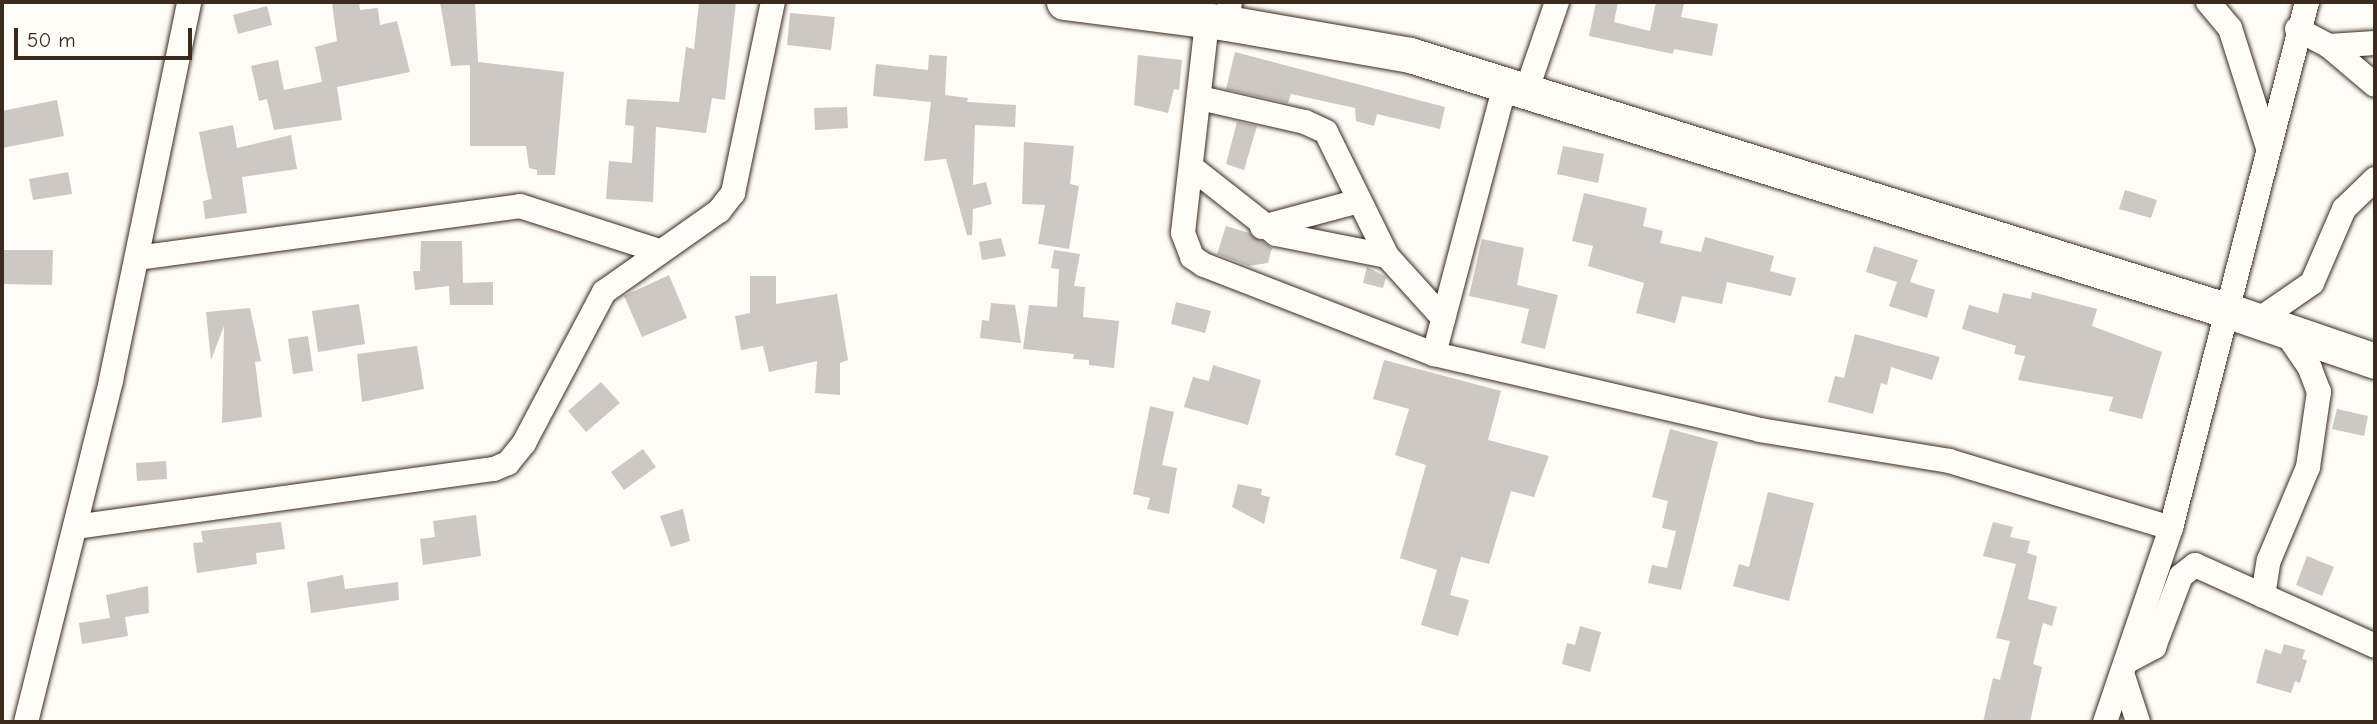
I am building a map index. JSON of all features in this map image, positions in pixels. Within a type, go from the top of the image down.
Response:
[{"type":"street","points":[[26,722],[75,527],[137,258],[189,2]]},
{"type":"street","points":[[75,527],[500,467],[524,443],[599,299],[614,283],[719,211],[733,193],[773,2]]},
{"type":"street","points":[[1063,2],[1221,15],[1410,55],[2257,320],[2375,361]]},
{"type":"street","points":[[1434,354],[1515,89],[1557,2]]},
{"type":"street","points":[[2208,2],[2230,28],[2268,149]]},
{"type":"street","points":[[2105,722],[2126,669],[2171,528],[2257,320],[2268,149],[2297,29],[2307,2]]},
{"type":"street","points":[[1221,15],[1200,98],[1183,233],[1192,257],[1434,354],[1760,430],[1949,461],[2171,528]]},
{"type":"street","points":[[2297,29],[2329,46],[2375,85]]},
{"type":"street","points":[[2329,46],[2375,43]]},
{"type":"street","points":[[1200,98],[1305,122],[1326,132],[1387,256],[1443,318]]},
{"type":"street","points":[[1191,167],[1262,227],[1293,240],[1387,256]]},
{"type":"street","points":[[2257,320],[2312,283],[2344,209],[2375,179]]},
{"type":"street","points":[[1262,227],[1359,201]]},
{"type":"street","points":[[137,258],[520,206],[659,251]]},
{"type":"street","points":[[2257,320],[2310,368],[2319,392],[2308,467],[2269,560],[2263,596]]},
{"type":"street","points":[[2126,669],[2149,652],[2158,640],[2181,576],[2189,566],[2205,568],[2375,646]]},
{"type":"street","points":[[2126,669],[2138,722]]},
{"type":"building","points":[[359,2],[360,10],[378,8],[380,25],[397,21],[410,72],[337,87],[342,120],[274,130],[267,99],[259,101],[251,66],[278,60],[284,90],[322,82],[315,47],[337,41],[332,3]]},
{"type":"building","points":[[440,2],[475,2],[478,62],[564,72],[555,175],[537,175],[537,170],[529,168],[526,146],[470,146],[470,65],[451,66]]},
{"type":"building","points":[[699,2],[736,2],[725,100],[712,98],[706,133],[656,127],[653,202],[606,199],[609,161],[632,163],[634,126],[625,125],[627,99],[679,102],[686,47],[694,49]]},
{"type":"building","points":[[1596,2],[1618,2],[1614,22],[1650,31],[1656,2],[1684,4],[1681,17],[1718,24],[1712,56],[1674,49],[1673,54],[1589,36]]},
{"type":"building","points":[[267,6],[272,25],[238,34],[233,15]]},
{"type":"building","points":[[790,13],[835,17],[831,50],[787,45]]},
{"type":"building","points":[[1235,52],[1445,107],[1440,129],[1377,114],[1374,126],[1356,121],[1355,108],[1291,94],[1288,103],[1226,89]]},
{"type":"building","points":[[929,55],[947,56],[945,95],[968,98],[967,102],[1016,105],[1015,127],[975,125],[973,185],[986,182],[992,204],[973,209],[972,235],[967,235],[946,159],[924,161],[931,102],[873,96],[876,64],[928,70]]},
{"type":"building","points":[[1138,55],[1182,60],[1179,90],[1174,89],[1168,113],[1134,105]]},
{"type":"building","points":[[57,100],[64,136],[2,148],[2,111]]},
{"type":"building","points":[[847,107],[848,128],[815,130],[814,108]]},
{"type":"building","points":[[1237,122],[1257,126],[1244,170],[1226,164]]},
{"type":"building","points":[[233,125],[237,148],[291,135],[297,169],[242,177],[247,213],[205,219],[203,201],[212,199],[199,132]]},
{"type":"building","points":[[1024,142],[1074,146],[1070,184],[1079,186],[1069,249],[1038,244],[1045,205],[1022,204]]},
{"type":"building","points":[[1563,146],[1604,154],[1598,183],[1557,174]]},
{"type":"building","points":[[68,172],[72,194],[33,200],[29,179]]},
{"type":"building","points":[[2125,190],[2157,200],[2151,218],[2119,209]]},
{"type":"building","points":[[1584,193],[1647,208],[1643,226],[1663,231],[1660,243],[1701,252],[1705,237],[1774,256],[1770,271],[1796,278],[1791,296],[1727,282],[1722,304],[1682,296],[1675,323],[1636,313],[1644,283],[1588,266],[1593,246],[1572,241]]},
{"type":"building","points":[[1226,226],[1249,233],[1272,248],[1268,263],[1249,266],[1217,254]]},
{"type":"building","points":[[1001,238],[1006,256],[982,260],[979,242]]},
{"type":"building","points":[[1482,239],[1524,248],[1517,285],[1558,295],[1545,349],[1521,343],[1529,309],[1469,296]]},
{"type":"building","points":[[421,241],[462,241],[463,283],[493,282],[493,305],[450,305],[449,286],[415,290],[413,271],[420,271]]},
{"type":"building","points":[[1874,246],[1918,260],[1910,282],[1935,290],[1927,318],[1889,306],[1897,282],[1866,272]]},
{"type":"building","points":[[2,250],[53,250],[52,285],[2,284]]},
{"type":"building","points":[[1054,250],[1080,254],[1074,286],[1085,287],[1083,317],[1119,321],[1114,368],[1089,365],[1089,360],[1073,359],[1074,354],[1023,349],[1029,305],[1057,307],[1059,269],[1051,268]]},
{"type":"building","points":[[1367,267],[1386,277],[1383,288],[1363,283]]},
{"type":"building","points":[[669,275],[687,318],[642,337],[624,296]]},
{"type":"building","points":[[750,276],[776,276],[776,304],[837,294],[848,360],[840,363],[840,395],[815,393],[817,361],[769,372],[763,346],[741,350],[735,316],[750,313]]},
{"type":"building","points":[[2032,292],[2097,309],[2092,326],[2162,352],[2142,419],[2109,411],[2113,397],[2018,380],[2025,356],[2014,354],[2016,346],[1962,329],[1969,305],[1998,313],[2003,293],[2031,299]]},
{"type":"building","points":[[1176,302],[1211,311],[1205,333],[1171,324]]},
{"type":"building","points":[[991,303],[1015,305],[1021,343],[980,338],[982,320],[989,321]]},
{"type":"building","points":[[359,304],[365,344],[318,352],[312,311]]},
{"type":"building","points":[[250,308],[261,361],[255,362],[262,417],[222,423],[224,326],[211,360],[206,312]]},
{"type":"building","points":[[1855,334],[1940,357],[1932,380],[1891,367],[1887,385],[1881,383],[1873,414],[1828,402],[1835,376],[1844,378]]},
{"type":"building","points":[[308,336],[313,371],[293,374],[288,339]]},
{"type":"building","points":[[417,346],[424,389],[362,402],[357,354]]},
{"type":"building","points":[[1384,360],[1501,391],[1488,440],[1549,456],[1534,497],[1511,491],[1489,564],[1461,557],[1450,595],[1469,600],[1458,636],[1421,625],[1437,570],[1400,558],[1426,465],[1395,455],[1409,409],[1373,399]]},
{"type":"building","points":[[1213,365],[1261,380],[1248,425],[1184,407],[1193,377],[1209,381]]},
{"type":"building","points":[[601,382],[620,403],[586,432],[568,411]]},
{"type":"building","points":[[1150,406],[1174,412],[1162,465],[1177,468],[1169,514],[1147,509],[1150,498],[1133,494]]},
{"type":"building","points":[[2337,409],[2368,416],[2364,436],[2332,429]]},
{"type":"building","points":[[1670,429],[1718,442],[1681,590],[1648,583],[1652,565],[1667,568],[1676,531],[1662,528],[1668,501],[1652,497]]},
{"type":"building","points":[[643,449],[656,467],[624,490],[611,472]]},
{"type":"building","points":[[166,461],[167,479],[137,481],[136,463]]},
{"type":"building","points":[[1238,484],[1262,489],[1261,495],[1270,497],[1264,524],[1232,507]]},
{"type":"building","points":[[1768,492],[1814,503],[1789,601],[1733,586],[1739,564],[1749,567]]},
{"type":"building","points":[[683,509],[690,541],[671,547],[660,516]]},
{"type":"building","points":[[476,515],[481,556],[423,565],[420,539],[435,537],[433,521]]},
{"type":"building","points":[[281,522],[285,549],[256,553],[257,564],[197,573],[193,543],[203,542],[201,531]]},
{"type":"building","points":[[1993,522],[2013,527],[2010,537],[2030,541],[2027,553],[2037,556],[2028,599],[2057,607],[2052,626],[2043,623],[2033,664],[2042,667],[2030,722],[1983,722],[1993,678],[2000,680],[2010,641],[1996,638],[2016,564],[1983,556]]},
{"type":"building","points":[[2307,556],[2334,567],[2322,596],[2296,585]]},
{"type":"building","points":[[343,575],[345,589],[398,582],[399,600],[311,613],[307,582]]},
{"type":"building","points":[[148,586],[149,613],[125,617],[128,636],[82,644],[79,623],[110,618],[106,595]]},
{"type":"building","points":[[1580,626],[1601,632],[1590,672],[1562,664],[1567,643],[1575,645]]},
{"type":"building","points":[[2284,644],[2305,650],[2302,659],[2307,660],[2300,683],[2295,681],[2291,693],[2256,683],[2265,649],[2281,654]]}]
